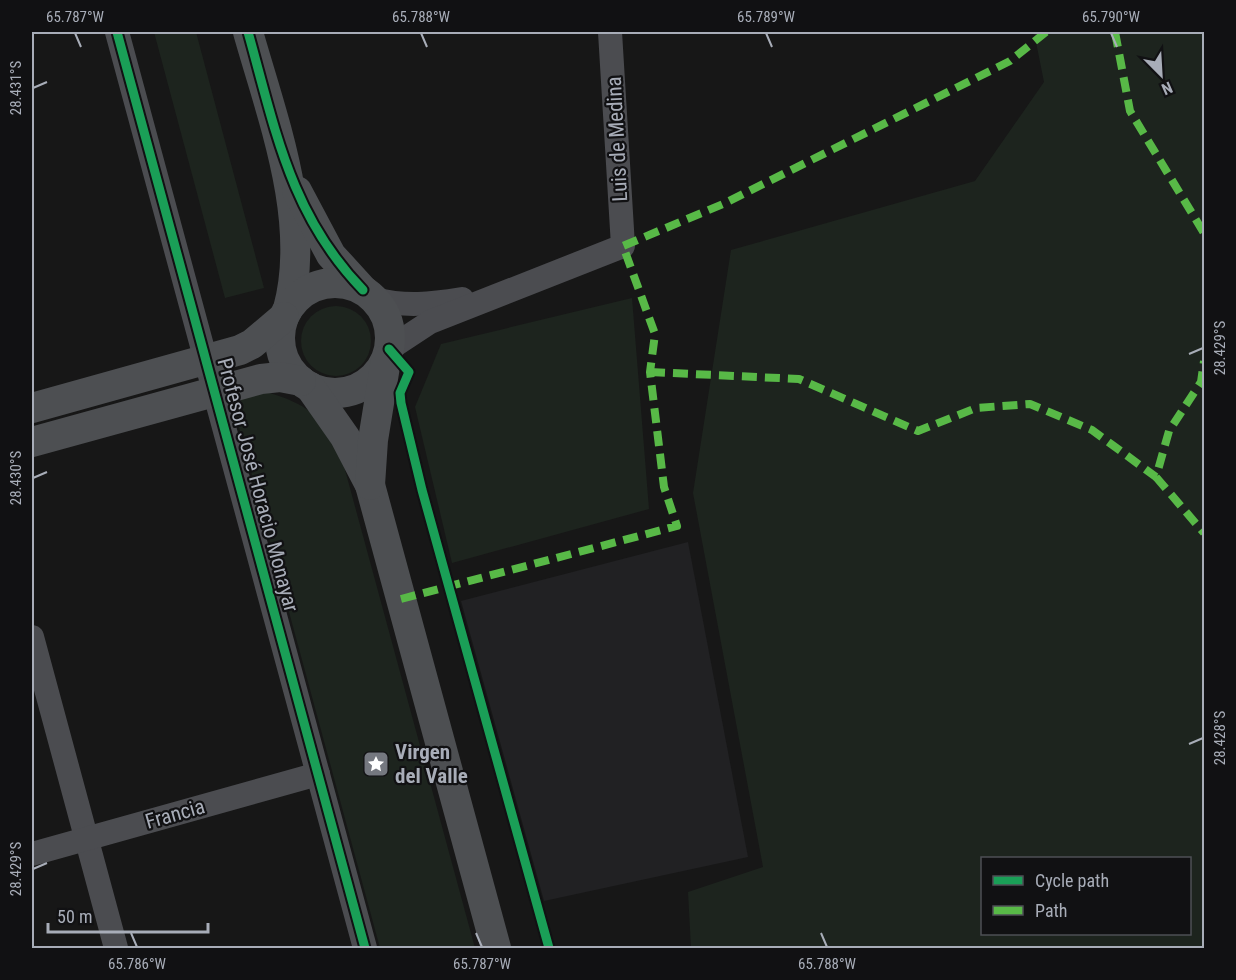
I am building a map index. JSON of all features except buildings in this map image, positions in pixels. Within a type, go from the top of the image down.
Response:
[{"type":"main road","points":[[248,32],[287,171],[296,257],[293,291],[280,334],[282,351],[289,368],[305,384],[345,436],[370,485],[496,948]]},
{"type":"main road","points":[[287,171],[331,255],[369,295],[388,322],[388,354],[374,428],[370,485]]},
{"type":"main road","points":[[32,408],[206,361],[252,344],[286,313],[299,296],[314,287],[330,283],[347,284],[369,295]]},
{"type":"main road","points":[[32,442],[261,379],[280,377],[328,393],[346,392],[363,385],[377,373],[388,354]]},
{"type":"street","name":"Profesor José Horacio Monayar","points":[[117,32],[365,948]]},
{"type":"street","name":"Luis de Medina","points":[[502,293],[623,246],[610,32]]},
{"type":"street","points":[[369,295],[395,304],[415,305],[502,293]]},
{"type":"street","points":[[388,354],[430,322],[502,293]]},
{"type":"street","points":[[32,637],[116,948]]},
{"type":"street","name":"Francia","points":[[32,854],[318,774]]},
{"type":"shaded area","points":[[154,32],[196,32],[264,288],[225,298]]},
{"type":"shaded area","points":[[1034,32],[1204,32],[1204,948],[691,948],[688,892],[763,867],[693,493],[731,250],[975,181],[1044,82]]},
{"type":"shaded area","points":[[632,298],[649,509],[452,563],[415,407],[441,344]]},
{"type":"shaded area","points":[[336,306],[349,309],[361,316],[368,328],[371,341],[368,354],[361,366],[349,373],[336,376],[323,373],[311,366],[304,354],[301,341],[304,328],[311,316],[323,309]]},
{"type":"shaded area","points":[[267,392],[295,402],[312,414],[326,430],[341,455],[475,948],[380,948],[236,416],[237,404],[245,397]]},
{"type":"shaded area","points":[[688,542],[748,857],[544,901],[461,601]]},
{"type":"marked path","points":[[401,599],[677,526],[664,487],[650,372],[655,334],[623,246],[723,204],[1010,61],[1046,32]]},
{"type":"marked path","points":[[1115,32],[1130,111],[1204,233]]},
{"type":"marked path","points":[[650,372],[799,379],[918,431],[976,408],[1030,404],[1092,430],[1156,477],[1169,431],[1201,382],[1204,361]]},
{"type":"marked path","points":[[1156,477],[1204,533]]},
{"type":"cycle path","points":[[117,32],[365,948]]},
{"type":"cycle path","points":[[248,32],[277,136],[302,201],[318,232],[338,261],[363,290]]},
{"type":"cycle path","points":[[389,349],[409,372],[400,393],[401,403],[422,490],[549,948]]},
{"type":"place","name":"Virgen del Valle","points":[[376,764]]}]
